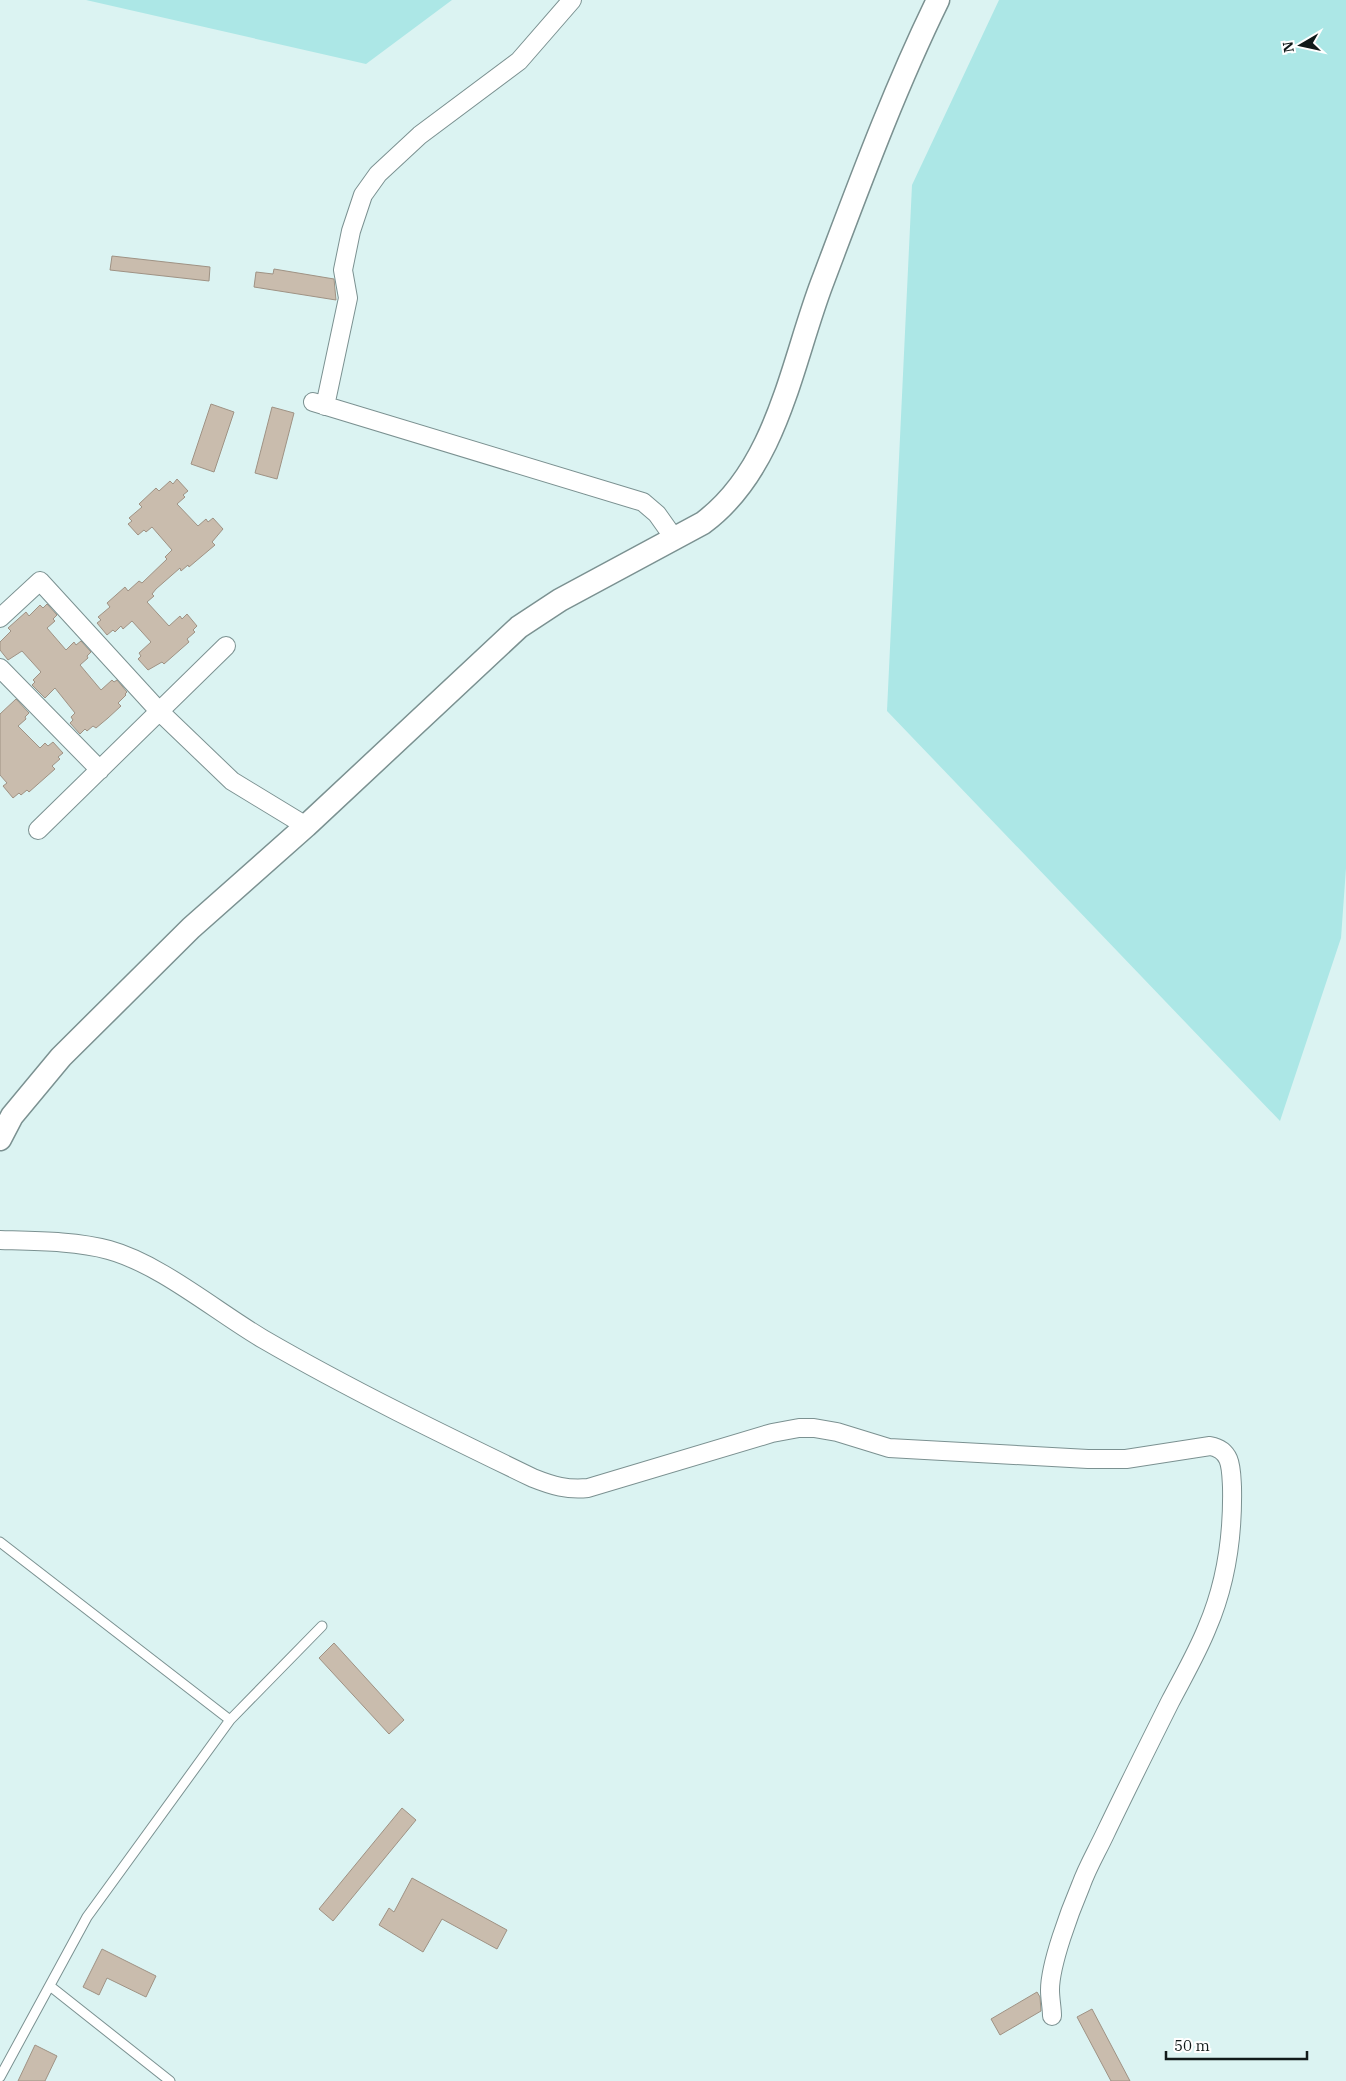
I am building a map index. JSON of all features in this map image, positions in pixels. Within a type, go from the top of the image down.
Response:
[{"type":"street","points":[[572,0],[519,61],[420,135],[378,174],[362,195],[351,231],[343,270],[348,298],[319,404],[644,502],[657,514],[674,538]]},
{"type":"street","points":[[0,1139],[12,1116],[61,1057],[191,928],[306,826],[519,627],[560,600],[703,523],[721,510],[746,479],[775,421],[817,296],[864,172],[909,62],[938,0]]},
{"type":"street","points":[[0,618],[40,581],[159,711],[232,780],[306,826]]},
{"type":"street","points":[[38,830],[226,646]]},
{"type":"street","points":[[0,668],[100,770]]},
{"type":"street","points":[[0,1240],[49,1242],[109,1250],[136,1260],[240,1326],[331,1378],[533,1478],[562,1488],[588,1488],[772,1433],[799,1428],[837,1432],[889,1448],[1088,1459],[1126,1459],[1210,1446],[1220,1448],[1227,1455],[1231,1469],[1232,1500],[1231,1534],[1225,1568],[1217,1597],[1196,1653],[1126,1790],[1081,1885],[1057,1954],[1050,1989],[1052,2016]]},
{"type":"lane","points":[[0,1542],[230,1720]]},
{"type":"lane","points":[[0,2078],[87,1917],[230,1720],[322,1626]]},
{"type":"lane","points":[[50,1986],[170,2081]]},
{"type":"shaded area","points":[[86,0],[452,0],[366,64]]},
{"type":"shaded area","points":[[999,0],[1346,0],[1346,868],[1341,938],[1280,1121],[887,711],[912,185]]},
{"type":"building","points":[[112,256],[210,267],[209,281],[110,270]]},
{"type":"building","points":[[274,269],[334,279],[336,300],[254,287],[256,272],[273,274]]},
{"type":"building","points":[[211,404],[234,412],[214,472],[191,464]]},
{"type":"building","points":[[272,407],[294,413],[277,479],[255,473]]},
{"type":"building","points":[[177,479],[188,491],[183,495],[185,497],[177,504],[198,526],[206,519],[208,522],[213,518],[223,529],[212,542],[215,545],[189,567],[188,565],[181,571],[180,568],[156,589],[152,594],[154,596],[147,602],[169,626],[180,616],[182,619],[187,614],[197,626],[193,630],[195,632],[187,639],[189,642],[164,664],[162,662],[148,670],[138,659],[141,656],[139,653],[151,642],[132,621],[123,629],[121,626],[115,632],[113,630],[107,635],[97,623],[101,620],[98,617],[110,607],[107,603],[125,587],[128,591],[139,581],[142,583],[167,559],[165,557],[172,550],[152,527],[138,535],[128,524],[132,521],[129,518],[142,507],[139,504],[156,488],[159,491],[170,481],[173,484]]},
{"type":"building","points":[[47,604],[57,615],[53,619],[55,621],[47,628],[66,650],[74,642],[76,645],[81,641],[91,652],[87,656],[88,658],[80,665],[101,690],[112,680],[114,682],[117,680],[127,692],[118,703],[121,706],[108,718],[96,728],[93,726],[87,731],[85,729],[80,734],[70,723],[73,720],[71,717],[75,713],[55,688],[45,698],[32,685],[35,682],[33,680],[41,672],[22,651],[8,660],[0,650],[0,642],[11,631],[8,628],[26,612],[29,616],[40,605],[43,608]]},
{"type":"building","points":[[16,699],[29,713],[25,717],[26,719],[18,726],[40,748],[45,743],[48,746],[53,742],[63,753],[58,757],[60,759],[52,766],[55,769],[29,792],[27,790],[21,795],[19,793],[13,798],[3,786],[7,783],[0,775],[0,714]]},
{"type":"building","points":[[334,1643],[404,1720],[389,1734],[319,1658]]},
{"type":"building","points":[[402,1808],[416,1820],[333,1921],[319,1909]]},
{"type":"building","points":[[412,1878],[507,1930],[497,1949],[442,1919],[423,1952],[379,1925],[389,1908],[394,1912]]},
{"type":"building","points":[[102,1949],[156,1976],[146,1997],[107,1978],[99,1995],[83,1987]]},
{"type":"building","points":[[1037,1992],[1040,1997],[1041,2011],[1000,2035],[991,2019]]},
{"type":"building","points":[[1092,2009],[1130,2081],[1111,2081],[1077,2017]]},
{"type":"building","points":[[35,2045],[57,2056],[45,2081],[18,2081]]}]
